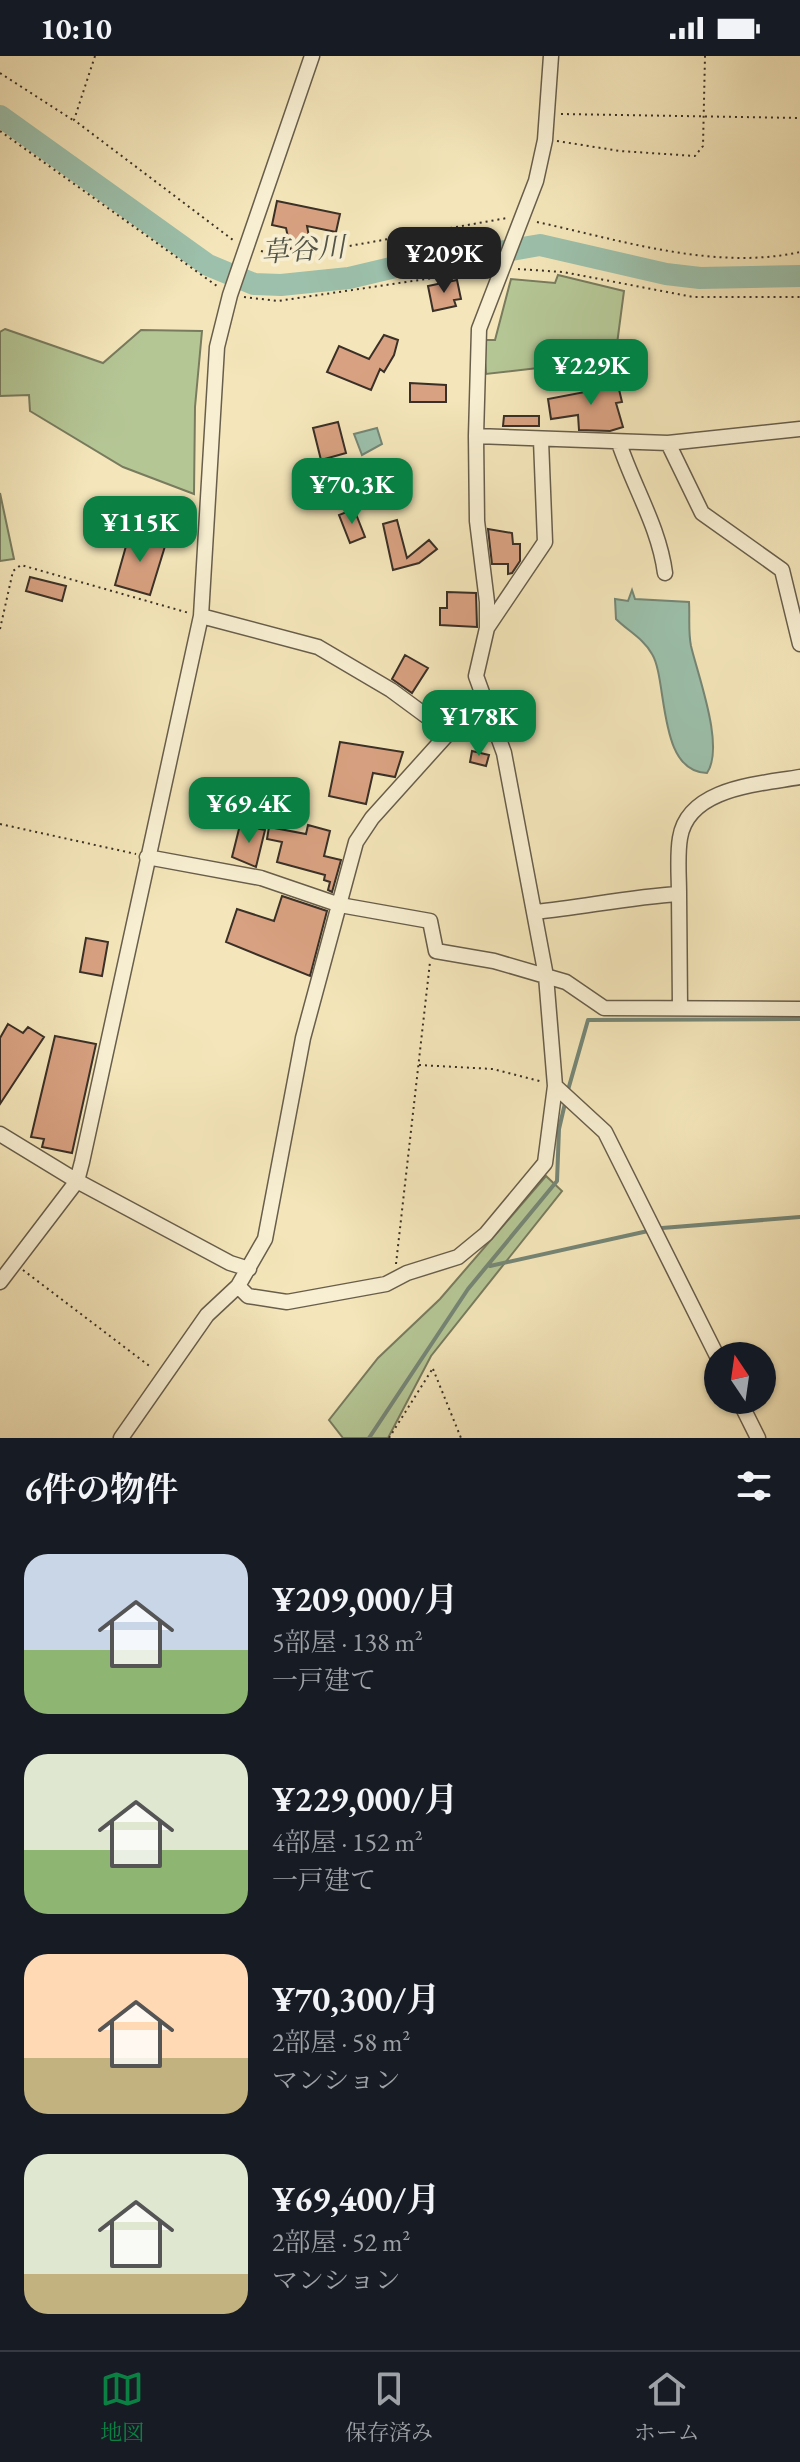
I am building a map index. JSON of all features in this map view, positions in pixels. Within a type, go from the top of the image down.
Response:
[{"type":"street","points":[[0,1282],[77,1181],[201,616],[217,347],[230,295],[312,56]]},
{"type":"street","points":[[238,1286],[248,1296],[287,1302],[386,1284],[407,1273],[458,1257],[486,1234],[545,1163],[555,1086],[546,976],[510,802],[504,753],[481,697],[476,676],[487,628],[487,602],[477,521],[476,436],[479,329],[536,181],[545,140],[551,56]]},
{"type":"street","points":[[476,436],[668,443],[800,429]]},
{"type":"street","points":[[487,628],[545,542],[541,440]]},
{"type":"street","points":[[619,443],[630,477],[661,541],[665,573]]},
{"type":"street","points":[[668,443],[702,513],[782,570],[800,644]]},
{"type":"street","points":[[201,616],[318,647],[391,690],[448,732]]},
{"type":"street","points":[[121,1438],[162,1375],[207,1315],[238,1286],[265,1239],[303,1038],[356,842],[372,818],[481,697]]},
{"type":"street","points":[[680,1007],[680,835],[692,815],[707,800],[738,787],[800,777]]},
{"type":"street","points":[[147,857],[261,878],[340,905],[430,921],[436,951],[494,961],[566,982],[604,1008],[800,1009]]},
{"type":"street","points":[[535,912],[584,907],[616,899],[679,894]]},
{"type":"street","points":[[555,1086],[605,1132],[710,1342]]},
{"type":"street","points":[[0,1134],[77,1181],[230,1263],[249,1269]]},
{"type":"street","points":[[746,1414],[758,1438]]},
{"type":"path","points":[[74,120],[95,56]]},
{"type":"path","points":[[545,140],[620,151],[695,156],[703,146],[705,56]]},
{"type":"path","points":[[0,73],[74,120],[207,224],[248,247],[275,255],[304,254],[520,218],[698,254],[778,257],[800,252]]},
{"type":"path","points":[[548,113],[800,118]]},
{"type":"path","points":[[0,131],[230,295],[278,301],[500,268],[563,272],[693,297],[800,297]]},
{"type":"path","points":[[0,629],[13,571],[21,565],[201,616]]},
{"type":"path","points":[[0,824],[147,857]]},
{"type":"path","points":[[407,1273],[394,1262],[431,957],[436,951]]},
{"type":"path","points":[[418,1065],[493,1069],[555,1086]]},
{"type":"path","points":[[13,1262],[162,1375]]},
{"type":"path","points":[[389,1438],[433,1368],[461,1438]]},
{"type":"shaded area","points":[[558,275],[624,291],[615,359],[486,374],[483,340],[495,340],[511,279],[555,283]]},
{"type":"shaded area","points":[[5,329],[103,363],[141,330],[202,331],[195,407],[194,494],[123,467],[30,411],[29,395],[0,396],[0,332]]},
{"type":"shaded area","points":[[377,428],[382,444],[362,455],[354,434]]},
{"type":"shaded area","points":[[0,493],[14,559],[0,561]]},
{"type":"shaded area","points":[[632,590],[635,599],[689,602],[691,646],[712,729],[712,761],[707,773],[691,769],[680,758],[672,742],[652,654],[616,619],[615,599],[628,601]]},
{"type":"shaded area","points":[[546,1176],[562,1191],[431,1356],[388,1438],[343,1438],[329,1420],[378,1358],[440,1299]]},
{"type":"building","points":[[277,201],[340,214],[336,232],[307,226],[311,247],[291,251],[286,228],[272,225]]},
{"type":"building","points":[[457,280],[461,299],[454,300],[456,306],[433,311],[428,286]]},
{"type":"building","points":[[384,335],[398,340],[394,355],[384,372],[380,369],[371,390],[327,372],[339,346],[369,359]]},
{"type":"building","points":[[596,380],[598,386],[617,381],[622,402],[616,403],[623,427],[610,431],[579,430],[578,415],[551,419],[548,399],[585,392],[583,383]]},
{"type":"building","points":[[410,383],[446,385],[446,402],[410,402]]},
{"type":"building","points":[[504,416],[539,416],[539,426],[503,426]]},
{"type":"building","points":[[338,422],[346,453],[321,460],[313,428]]},
{"type":"building","points":[[354,509],[365,537],[350,543],[339,515]]},
{"type":"building","points":[[397,520],[407,558],[429,540],[437,549],[419,563],[393,570],[383,524]]},
{"type":"building","points":[[488,529],[512,533],[513,544],[520,544],[520,561],[512,573],[508,574],[508,564],[492,564]]},
{"type":"building","points":[[130,532],[166,543],[150,595],[115,585]]},
{"type":"building","points":[[30,577],[66,586],[62,601],[26,591]]},
{"type":"building","points":[[447,592],[476,593],[477,627],[440,625],[440,608],[447,608]]},
{"type":"building","points":[[405,655],[428,668],[412,693],[392,679]]},
{"type":"building","points":[[340,742],[403,752],[395,777],[373,773],[366,804],[329,796]]},
{"type":"building","points":[[472,751],[489,755],[486,766],[470,762]]},
{"type":"building","points":[[240,825],[265,830],[256,867],[232,857]]},
{"type":"building","points":[[308,825],[330,831],[324,856],[341,860],[332,892],[328,890],[330,882],[324,880],[325,875],[277,862],[282,842],[267,839],[269,827],[306,834]]},
{"type":"building","points":[[282,896],[327,911],[310,976],[226,942],[237,909],[274,921]]},
{"type":"building","points":[[86,938],[108,942],[102,976],[80,972]]},
{"type":"building","points":[[8,1024],[23,1033],[28,1027],[44,1037],[0,1104],[0,1038]]},
{"type":"building","points":[[55,1036],[96,1044],[72,1153],[42,1147],[44,1139],[31,1137]]},
{"type":"waterway","name":"草谷川","points":[[0,116],[208,265],[254,284],[281,285],[349,278],[433,258],[476,256],[540,245],[666,274],[700,278],[800,276]]},
{"type":"waterway","points":[[568,1090],[588,1020],[800,1019]]},
{"type":"waterway","points":[[369,1438],[468,1289],[557,1181],[559,1129],[566,1099]]},
{"type":"waterway","points":[[662,1228],[800,1217]]},
{"type":"waterway","points":[[490,1266],[648,1231]]}]
